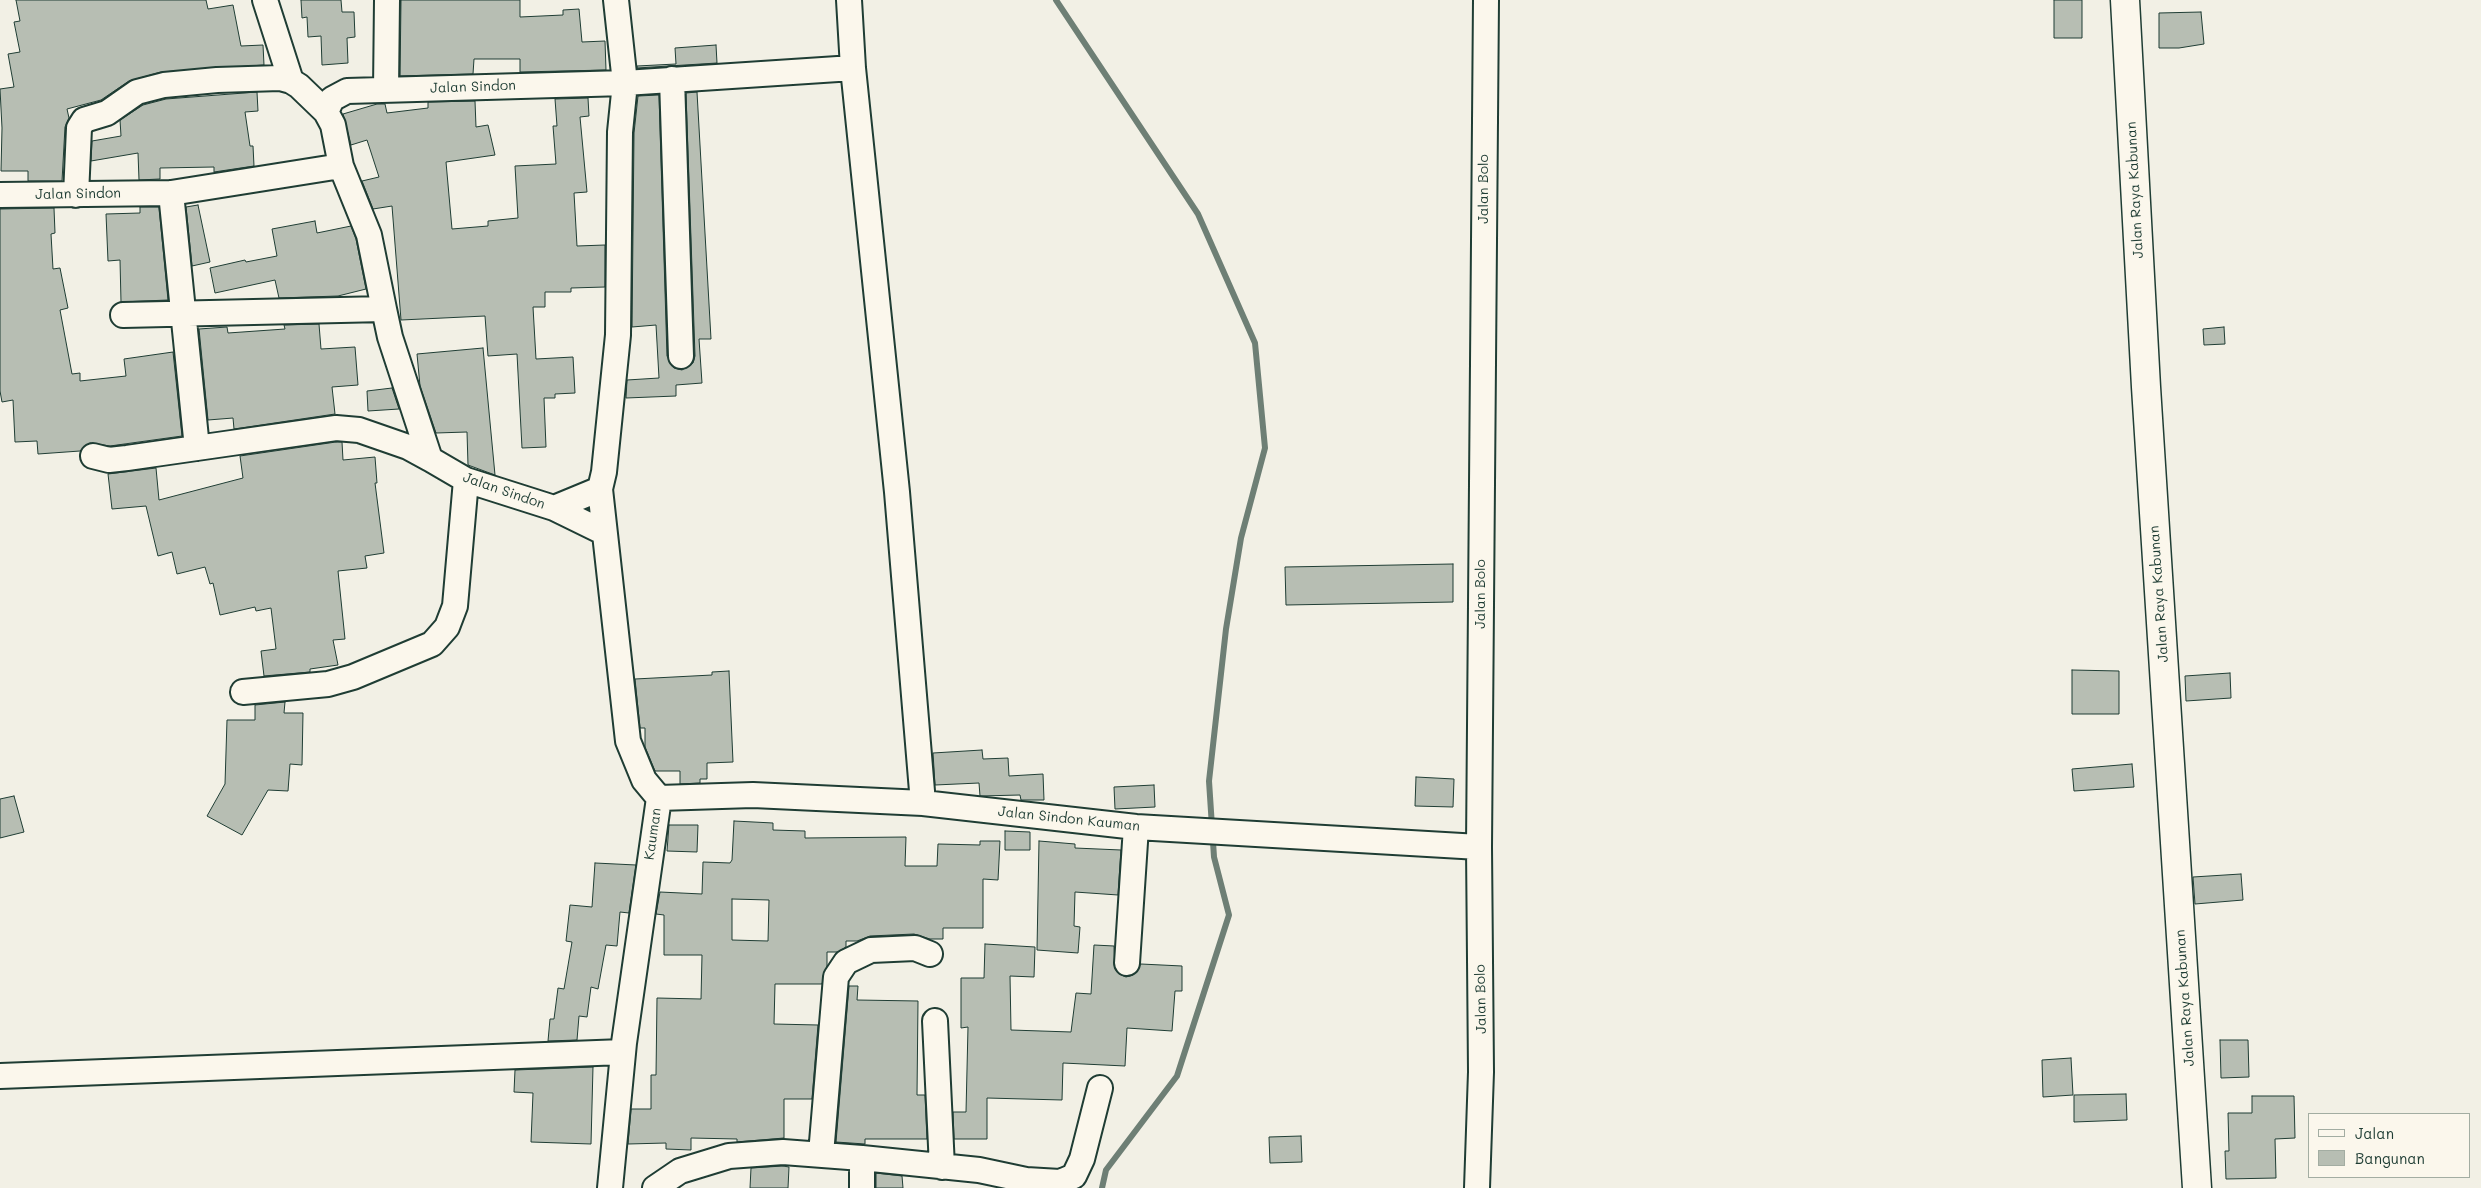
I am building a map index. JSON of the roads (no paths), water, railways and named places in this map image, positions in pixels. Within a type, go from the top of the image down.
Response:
[{"type":"street","points":[[265,0],[291,81]]},
{"type":"street","points":[[386,90],[387,0]]},
{"type":"street","points":[[554,508],[600,489],[604,472],[618,335],[620,116],[625,83],[616,0]]},
{"type":"street","points":[[849,0],[854,68],[897,492],[923,803]]},
{"type":"street","name":"Jalan Bolo","points":[[1477,1188],[1481,1072],[1479,847],[1486,0]]},
{"type":"street","name":"Jalan Raya Kabunan","points":[[2125,0],[2146,396],[2197,1188]]},
{"type":"street","name":"Jalan Sindon","points":[[326,112],[332,99],[347,91],[625,83],[854,68]]},
{"type":"street","points":[[76,195],[78,137],[79,128],[84,120],[107,113],[137,92],[164,85],[217,80],[280,78],[291,81],[326,112],[333,125],[341,166],[369,235],[390,337],[430,459]]},
{"type":"street","points":[[672,79],[681,356]]},
{"type":"street","name":"Jalan Sindon","points":[[0,194],[171,193],[341,166]]},
{"type":"street","points":[[171,193],[197,448]]},
{"type":"street","points":[[123,315],[384,309]]},
{"type":"street","name":"Jalan Sindon","points":[[93,456],[109,460],[336,428],[359,430],[408,447],[466,480],[554,508],[603,532]]},
{"type":"street","points":[[244,692],[328,684],[353,677],[432,644],[447,627],[456,606],[466,480]]},
{"type":"street","name":"Kauman","points":[[600,489],[603,532],[628,741],[644,780],[659,798],[623,1052],[610,1188]]},
{"type":"street","name":"Jalan Sindon Kauman","points":[[659,798],[753,795],[923,803],[1136,827],[1479,847]]},
{"type":"street","points":[[1127,963],[1136,827]]},
{"type":"street","points":[[821,1154],[836,977],[846,962],[871,950],[915,948],[930,954]]},
{"type":"street","points":[[935,1021],[942,1167]]},
{"type":"street","points":[[0,1076],[623,1052]]},
{"type":"street","points":[[655,1188],[680,1171],[729,1156],[783,1152],[979,1170],[1026,1180],[1060,1182],[1074,1176],[1082,1159],[1100,1088]]},
{"type":"street","points":[[862,1158],[862,1188]]},
{"type":"waterway","points":[[1056,0],[1198,214],[1255,343],[1265,448],[1241,538],[1226,629],[1209,781],[1214,857],[1229,915],[1177,1076],[1106,1170],[1102,1188]]}]
